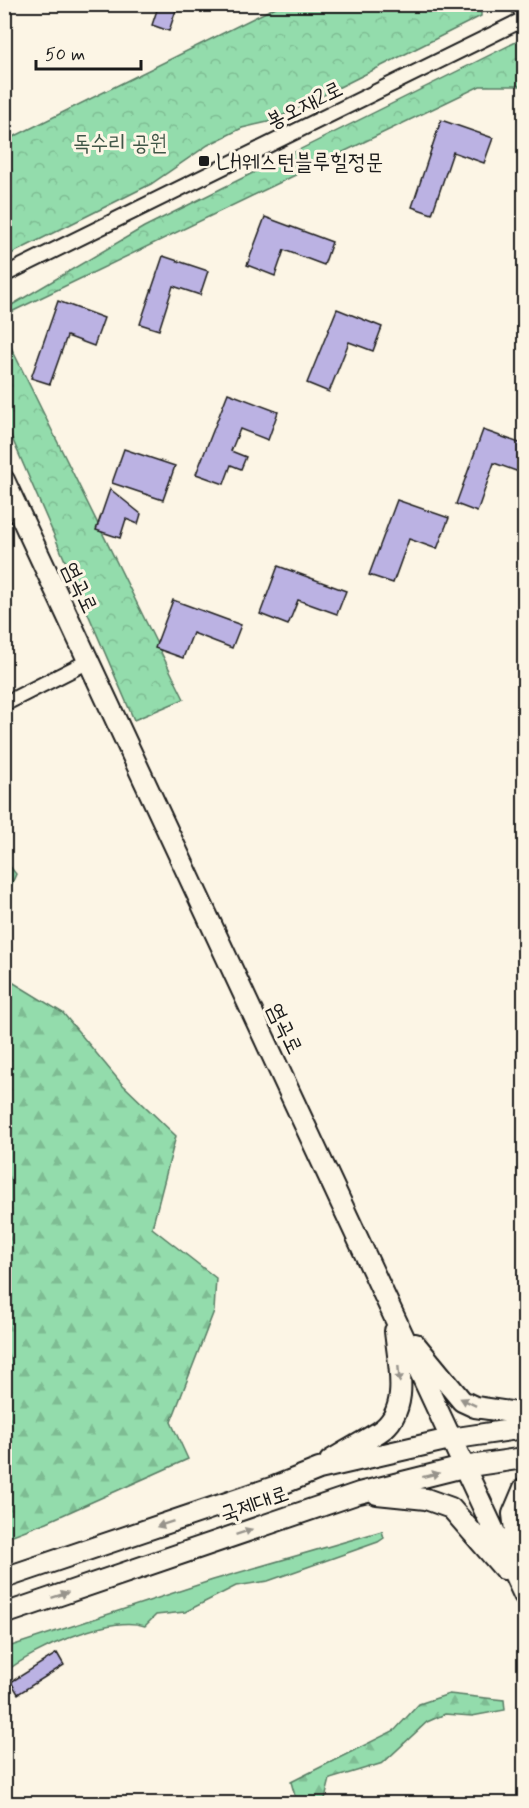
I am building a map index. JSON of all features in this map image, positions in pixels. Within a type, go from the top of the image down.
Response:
[{"type":"main road","name":"염곡로","points":[[4,480],[523,1593]]},
{"type":"main road","points":[[393,1316],[462,1401],[475,1407],[525,1414]]},
{"type":"main road","points":[[319,1469],[380,1431],[397,1411],[400,1394],[393,1316]]},
{"type":"main road","name":"국제대로","points":[[4,1578],[274,1487],[319,1469],[450,1439],[525,1428]]},
{"type":"main road","name":"국제대로","points":[[4,1614],[359,1493],[463,1467],[525,1458]]},
{"type":"main road","points":[[523,1593],[513,1514],[525,1488]]},
{"type":"main road","points":[[359,1493],[426,1499],[451,1508],[523,1593]]},
{"type":"street","points":[[518,4],[525,18]]},
{"type":"street","name":"봉오재2로","points":[[4,276],[525,18]]},
{"type":"street","points":[[6,701],[89,661]]},
{"type":"green space","name":"독수리 공원","points":[[280,5],[481,5],[481,16],[272,121],[242,128],[208,145],[151,184],[5,257],[5,141]]},
{"type":"green space","points":[[524,38],[524,86],[480,86],[5,315],[5,309],[144,227]]},
{"type":"green space","points":[[4,333],[184,699],[134,720],[5,422]]},
{"type":"green space","points":[[5,860],[16,874],[5,899]]},
{"type":"green space","points":[[4,977],[63,1013],[121,1083],[176,1136],[152,1228],[216,1278],[214,1311],[171,1422],[188,1459],[47,1522],[5,1538]]},
{"type":"green space","points":[[382,1531],[384,1538],[378,1542],[268,1581],[236,1586],[185,1612],[156,1615],[145,1626],[112,1625],[72,1636],[34,1654],[5,1672],[5,1648],[213,1580]]},
{"type":"green space","points":[[449,1694],[504,1700],[505,1710],[472,1716],[445,1714],[427,1722],[383,1763],[330,1779],[324,1803],[297,1803],[291,1782],[395,1730],[419,1704]]},
{"type":"building","points":[[159,4],[178,4],[169,31],[152,25]]},
{"type":"building","points":[[441,120],[493,138],[484,163],[453,152],[432,214],[412,207]]},
{"type":"building","points":[[265,217],[332,242],[324,265],[284,250],[275,276],[247,265]]},
{"type":"building","points":[[163,256],[208,271],[200,295],[173,286],[159,330],[140,324]]},
{"type":"building","points":[[58,301],[104,318],[94,346],[67,336],[50,384],[31,378]]},
{"type":"building","points":[[337,309],[382,327],[373,351],[349,342],[329,392],[307,383]]},
{"type":"building","points":[[228,393],[278,412],[268,440],[240,429],[231,451],[246,457],[241,469],[231,465],[224,484],[196,474]]},
{"type":"building","points":[[483,430],[525,445],[525,458],[519,472],[494,463],[477,512],[456,504]]},
{"type":"building","points":[[124,449],[175,466],[163,500],[112,483]]},
{"type":"building","points":[[110,489],[141,514],[138,524],[126,519],[120,538],[96,530]]},
{"type":"building","points":[[397,500],[449,518],[437,549],[409,539],[393,583],[369,575]]},
{"type":"building","points":[[278,566],[346,591],[337,614],[298,600],[288,625],[260,614]]},
{"type":"building","points":[[173,600],[241,625],[232,648],[193,633],[183,658],[155,648]]},
{"type":"building","points":[[57,1653],[64,1665],[18,1694],[11,1682]]},
{"type":"place","name":"LH웨스턴블루힐정문","points":[[204,161]]}]
